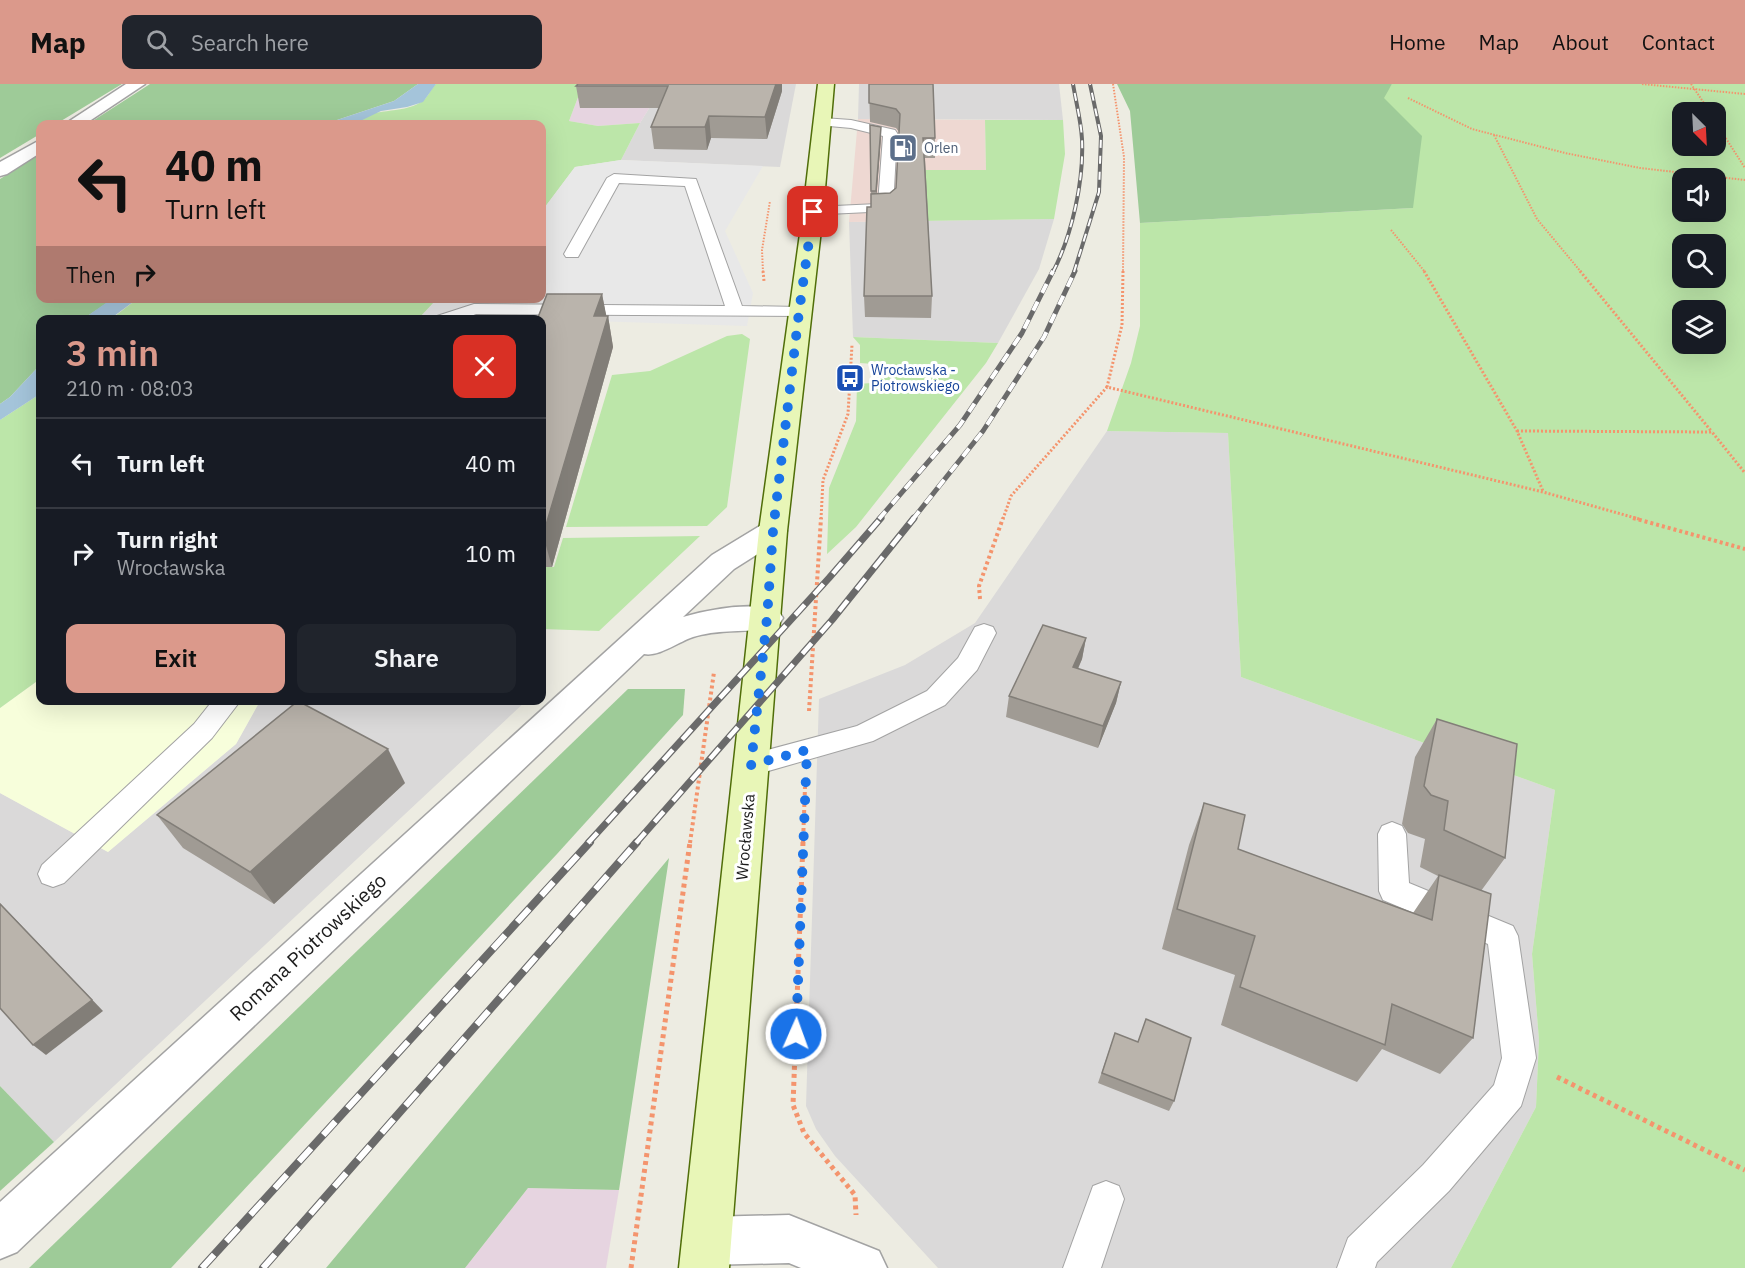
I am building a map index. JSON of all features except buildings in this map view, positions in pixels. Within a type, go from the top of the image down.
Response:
[{"type":"main road","name":"Wrocławska","points":[[705,1254],[767,618],[773,531],[813,212],[826,84]]},
{"type":"street","points":[[80,120],[137,84]]},
{"type":"street","points":[[0,170],[36,148]]},
{"type":"street","name":"Romana Piotrowskiego","points":[[0,1235],[235,999],[617,661],[723,562],[773,531]]},
{"type":"street","name":"Romana Piotrowskiego","points":[[617,661],[674,630],[712,621],[767,618]]},
{"type":"street","points":[[705,1254],[789,1239],[860,1267]]},
{"type":"lane","points":[[813,212],[885,208],[890,133],[851,124],[823,122]]},
{"type":"lane","points":[[572,254],[614,178],[691,182],[735,310]]},
{"type":"lane","points":[[457,315],[474,309],[799,312]]},
{"type":"lane","points":[[751,765],[864,734],[936,698],[968,664],[984,633]]},
{"type":"lane","points":[[53,874],[203,731],[224,705]]},
{"type":"lane","points":[[1356,1268],[1361,1251],[1436,1178],[1509,1094],[1519,1058],[1502,936],[1394,891],[1392,834]]},
{"type":"lane","points":[[1082,1268],[1106,1199]]},
{"type":"path","points":[[984,633],[979,586],[1011,496],[1107,387],[1122,326],[1125,157],[1113,84]]},
{"type":"path","points":[[1642,84],[1745,94]]},
{"type":"path","points":[[1691,84],[1703,102]]},
{"type":"path","points":[[1408,98],[1472,129],[1565,153],[1640,168],[1745,180]]},
{"type":"path","points":[[1494,135],[1537,219],[1745,473]]},
{"type":"path","points":[[1726,139],[1745,168]]},
{"type":"path","points":[[762,250],[770,201]]},
{"type":"path","points":[[1391,230],[1425,272],[1517,431],[1543,492]]},
{"type":"path","points":[[852,345],[848,414],[824,480],[807,750],[793,1105],[804,1133],[855,1195],[860,1267]]},
{"type":"path","points":[[1107,387],[1543,492],[1745,549]]},
{"type":"path","points":[[1517,431],[1712,432]]},
{"type":"path","points":[[631,1268],[715,664]]},
{"type":"path","points":[[1519,1058],[1745,1170]]},
{"type":"shaded area","points":[[583,84],[661,89],[640,123],[598,126],[569,121]]},
{"type":"shaded area","points":[[681,84],[796,84],[780,167],[621,160],[661,89]]},
{"type":"shaded area","points":[[859,84],[1059,84],[1063,120],[858,119]]},
{"type":"shaded area","points":[[858,119],[985,120],[986,170],[919,221],[849,222]]},
{"type":"shaded area","points":[[621,160],[763,166],[725,231],[753,293],[747,326],[546,320],[546,315],[423,315],[433,303],[546,303],[546,206],[575,167]]},
{"type":"shaded area","points":[[1054,219],[1039,269],[998,343],[853,337],[849,222]]},
{"type":"shaded area","points":[[1107,431],[1228,433],[1241,677],[1555,790],[1532,954],[1539,1040],[1536,1107],[1451,1268],[938,1268],[835,1156],[816,1129],[806,1106],[819,699],[905,665],[975,623]]},
{"type":"shaded area","points":[[36,682],[36,705],[258,705],[236,744],[108,852],[0,793],[0,708]]},
{"type":"shaded area","points":[[258,705],[522,705],[54,1142],[0,1086],[0,793],[108,852],[236,744]]},
{"type":"shaded area","points":[[528,1188],[619,1190],[606,1268],[465,1268]]},
{"type":"green space","points":[[0,84],[122,84],[63,120],[36,120],[36,136],[0,158]]},
{"type":"green space","points":[[150,84],[418,84],[394,101],[337,120],[94,120]]},
{"type":"green space","points":[[436,84],[583,84],[569,121],[598,126],[640,123],[621,160],[575,167],[546,206],[546,120],[359,120],[369,115],[413,106],[427,96]]},
{"type":"green space","points":[[1117,84],[1392,84],[1384,98],[1422,136],[1413,208],[1140,223],[1130,111]]},
{"type":"green space","points":[[1392,84],[1745,84],[1745,1268],[1451,1268],[1536,1107],[1539,1040],[1532,954],[1555,790],[1241,677],[1228,433],[1107,431],[1131,363],[1140,326],[1140,223],[1413,208],[1383,97]]},
{"type":"green space","points":[[985,120],[1063,120],[1065,154],[1054,219],[919,221],[922,170],[986,170]]},
{"type":"green space","points":[[36,156],[36,303],[107,303],[89,315],[36,315],[36,369],[10,397],[0,404],[0,179]]},
{"type":"green space","points":[[132,303],[433,303],[422,315],[116,315]]},
{"type":"green space","points":[[742,334],[750,339],[727,507],[707,526],[566,527],[612,375],[650,371],[727,336]]},
{"type":"green space","points":[[853,337],[998,343],[986,363],[856,527],[827,554],[829,488],[856,421],[857,384],[872,383],[873,364],[860,363],[860,345]]},
{"type":"green space","points":[[36,397],[36,682],[0,708],[0,420]]},
{"type":"green space","points":[[700,536],[599,631],[546,629],[546,567],[554,567],[563,538]]},
{"type":"green space","points":[[628,689],[685,689],[683,715],[557,854],[171,1268],[29,1268]]},
{"type":"green space","points":[[669,858],[619,1190],[528,1188],[465,1268],[326,1268]]},
{"type":"green space","points":[[0,1086],[54,1142],[0,1191]]},
{"type":"water","points":[[418,84],[436,84],[423,102],[381,111],[362,120],[337,120],[394,101]]},
{"type":"water","points":[[106,303],[132,303],[115,315],[89,315]]},
{"type":"water","points":[[36,369],[36,397],[0,420],[0,404],[10,397]]},
{"type":"railway","points":[[1053,272],[1071,225],[1081,172],[1080,118],[1073,84]]},
{"type":"railway","points":[[1074,272],[1099,192],[1101,136],[1090,84]]},
{"type":"railway","points":[[879,519],[960,425],[1022,333],[1053,271]]},
{"type":"railway","points":[[913,519],[983,431],[1044,337],[1075,271]]},
{"type":"railway","points":[[588,843],[881,518]]},
{"type":"railway","points":[[636,843],[832,620],[914,518]]},
{"type":"railway","points":[[202,1268],[590,842]]},
{"type":"railway","points":[[263,1268],[637,842]]},
{"type":"place","name":"Orlen","points":[[903,148]]},
{"type":"place","name":"Wrocławska - Piotrowskiego","points":[[850,378]]},
{"type":"route","points":[[796,1034],[807,750],[751,765],[767,618],[773,531],[813,212]]}]
